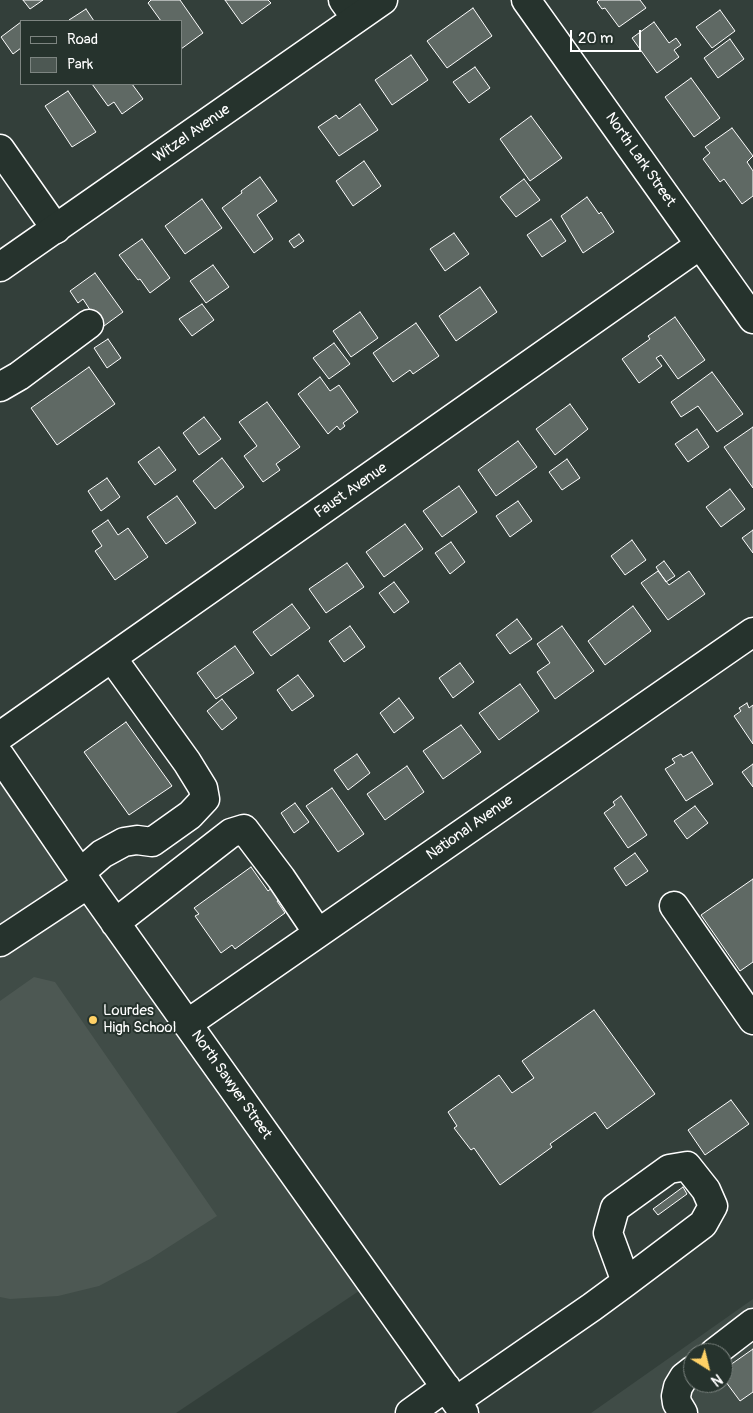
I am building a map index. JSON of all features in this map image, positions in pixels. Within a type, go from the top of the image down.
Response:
[{"type":"street","name":"Witzel Avenue","points":[[0,267],[56,229],[350,9],[383,0]]},
{"type":"street","name":"North Lark Street","points":[[526,0],[753,319]]},
{"type":"street","points":[[0,149],[56,229]]},
{"type":"street","name":"Faust Avenue","points":[[0,736],[700,245]]},
{"type":"street","points":[[0,387],[19,376],[89,324]]},
{"type":"street","name":"National Avenue","points":[[188,1024],[753,632]]},
{"type":"street","points":[[0,942],[84,878],[102,854],[124,842],[136,840],[152,842],[190,815],[204,799],[203,788],[187,762],[112,658]]},
{"type":"street","name":"North Sawyer Street","points":[[0,756],[115,922],[455,1400]]},
{"type":"street","points":[[115,922],[231,833],[244,829],[281,878],[318,933]]},
{"type":"street","points":[[674,906],[753,1020]]},
{"type":"street","points":[[410,1413],[455,1400],[626,1282]]},
{"type":"street","points":[[683,1379],[678,1387],[676,1396],[677,1403],[683,1413]]},
{"type":"shaded area","name":"Lourdes High School","points":[[0,756],[371,1283],[176,1413],[0,1413]]},
{"type":"shaded area","points":[[753,1299],[753,1413],[591,1413],[683,1348],[683,1393],[733,1393],[733,1343],[690,1343]]},
{"type":"green space","points":[[34,977],[55,982],[217,1216],[150,1259],[99,1286],[58,1296],[10,1299],[0,1297],[0,1001]]},
{"type":"building","points":[[23,0],[43,0],[30,9]]},
{"type":"building","points":[[151,0],[180,0],[203,33],[182,48],[182,20],[160,20],[148,3]]},
{"type":"building","points":[[225,0],[268,0],[271,3],[242,24]]},
{"type":"building","points":[[599,0],[640,0],[646,8],[619,27],[605,8],[602,9],[597,2]]},
{"type":"building","points":[[473,8],[492,36],[447,68],[427,41]]},
{"type":"building","points":[[86,9],[93,20],[69,20]]},
{"type":"building","points":[[720,10],[735,31],[712,48],[696,27]]},
{"type":"building","points":[[654,22],[669,43],[676,38],[681,45],[674,50],[679,57],[657,73],[632,38]]},
{"type":"building","points":[[20,23],[20,49],[13,54],[1,37]]},
{"type":"building","points":[[730,39],[744,59],[718,78],[704,58]]},
{"type":"building","points":[[411,55],[428,80],[392,105],[375,80]]},
{"type":"building","points":[[475,67],[490,88],[469,103],[453,82]]},
{"type":"building","points":[[691,78],[720,118],[694,137],[665,97]]},
{"type":"building","points":[[93,85],[133,85],[143,99],[122,114],[114,102],[108,106]]},
{"type":"building","points":[[68,91],[96,132],[72,147],[45,106]]},
{"type":"building","points":[[360,104],[378,130],[339,156],[318,127],[336,115],[339,119]]},
{"type":"building","points":[[531,116],[562,158],[530,181],[500,139]]},
{"type":"building","points":[[732,128],[753,156],[747,162],[753,171],[753,196],[742,204],[724,179],[720,182],[703,159],[710,153],[705,147]]},
{"type":"building","points":[[364,161],[381,186],[353,206],[336,181]]},
{"type":"building","points":[[260,177],[277,201],[257,215],[273,239],[254,253],[222,208]]},
{"type":"building","points":[[524,179],[540,200],[516,217],[500,197]]},
{"type":"building","points":[[587,197],[599,214],[601,212],[614,232],[583,253],[561,216]]},
{"type":"building","points":[[202,199],[222,228],[185,254],[165,226]]},
{"type":"building","points":[[551,219],[566,241],[542,257],[527,235]]},
{"type":"building","points":[[454,233],[469,254],[445,271],[430,249]]},
{"type":"building","points":[[299,234],[304,241],[294,248],[289,241]]},
{"type":"building","points":[[142,239],[170,278],[150,293],[119,255]]},
{"type":"building","points":[[213,265],[229,287],[206,303],[190,281]]},
{"type":"building","points":[[95,273],[123,312],[104,326],[83,299],[78,303],[70,291]]},
{"type":"building","points":[[480,287],[497,312],[456,341],[439,316]]},
{"type":"building","points":[[202,304],[214,320],[192,336],[179,319]]},
{"type":"building","points":[[360,312],[378,338],[351,357],[333,331]]},
{"type":"building","points":[[675,317],[705,360],[678,379],[661,355],[656,358],[662,366],[639,383],[622,359],[650,339],[648,336]]},
{"type":"building","points":[[416,323],[439,356],[413,374],[410,370],[393,382],[373,353]]},
{"type":"building","points":[[108,339],[121,358],[107,368],[94,348]]},
{"type":"building","points":[[334,343],[350,364],[329,379],[313,358]]},
{"type":"building","points":[[89,367],[115,404],[57,445],[31,408]]},
{"type":"building","points":[[712,372],[743,414],[717,432],[698,406],[681,417],[671,402]]},
{"type":"building","points":[[320,377],[330,391],[339,385],[358,412],[343,423],[345,426],[340,430],[337,426],[328,434],[298,394]]},
{"type":"building","points":[[267,402],[300,447],[276,464],[280,470],[263,482],[244,456],[257,446],[239,422]]},
{"type":"building","points":[[570,404],[588,429],[555,455],[536,429]]},
{"type":"building","points":[[204,417],[221,439],[199,455],[183,433]]},
{"type":"building","points":[[753,427],[753,488],[724,447]]},
{"type":"building","points":[[697,429],[709,447],[688,462],[675,444]]},
{"type":"building","points":[[518,441],[537,467],[496,496],[478,470]]},
{"type":"building","points":[[159,447],[176,470],[155,485],[138,462]]},
{"type":"building","points":[[222,458],[244,487],[215,509],[193,481]]},
{"type":"building","points":[[567,459],[580,478],[562,490],[549,472]]},
{"type":"building","points":[[107,478],[120,497],[101,511],[88,491]]},
{"type":"building","points":[[459,486],[477,512],[442,537],[423,511]]},
{"type":"building","points":[[730,489],[745,509],[721,527],[706,507]]},
{"type":"building","points":[[177,496],[196,523],[166,544],[147,517]]},
{"type":"building","points":[[518,501],[532,521],[510,537],[496,516]]},
{"type":"building","points":[[108,520],[118,535],[128,528],[148,557],[115,580],[95,551],[102,546],[92,531]]},
{"type":"building","points":[[405,524],[423,549],[384,577],[366,552]]},
{"type":"building","points":[[753,530],[753,553],[742,538]]},
{"type":"building","points":[[632,540],[646,560],[625,575],[611,556]]},
{"type":"building","points":[[451,542],[465,562],[450,574],[435,553]]},
{"type":"building","points":[[664,561],[675,576],[666,582],[656,567]]},
{"type":"building","points":[[347,563],[364,587],[326,613],[309,589]]},
{"type":"building","points":[[658,571],[669,585],[689,571],[705,594],[668,620],[641,583]]},
{"type":"building","points":[[394,582],[409,602],[394,613],[379,593]]},
{"type":"building","points":[[292,604],[310,628],[271,656],[253,632]]},
{"type":"building","points":[[633,606],[651,631],[605,665],[588,641]]},
{"type":"building","points":[[517,619],[532,639],[510,654],[496,635]]},
{"type":"building","points":[[350,626],[365,647],[344,662],[329,641]]},
{"type":"building","points":[[562,626],[594,671],[555,699],[537,672],[550,663],[537,644]]},
{"type":"building","points":[[235,646],[254,673],[216,699],[197,673]]},
{"type":"building","points":[[460,663],[474,682],[453,698],[439,678]]},
{"type":"building","points":[[298,675],[314,696],[292,711],[277,690]]},
{"type":"building","points":[[520,684],[539,711],[499,740],[479,713]]},
{"type":"building","points":[[399,698],[414,718],[394,733],[380,713]]},
{"type":"building","points":[[222,699],[237,718],[222,730],[207,711]]},
{"type":"building","points":[[747,703],[749,708],[753,705],[753,744],[734,716],[741,711],[739,708]]},
{"type":"building","points":[[126,722],[172,786],[129,815],[84,752]]},
{"type":"building","points":[[461,725],[481,752],[443,779],[423,751]]},
{"type":"building","points":[[692,752],[713,784],[686,801],[665,769],[675,763],[672,759],[681,754],[683,757]]},
{"type":"building","points":[[357,754],[370,773],[348,790],[334,770]]},
{"type":"building","points":[[753,764],[753,787],[742,772]]},
{"type":"building","points":[[407,766],[424,792],[385,820],[367,794]]},
{"type":"building","points":[[332,788],[364,834],[338,852],[306,806]]},
{"type":"building","points":[[621,796],[647,835],[628,848],[604,813],[615,805],[613,802]]},
{"type":"building","points":[[295,803],[309,822],[294,833],[281,813]]},
{"type":"building","points":[[695,806],[708,823],[687,839],[674,821]]},
{"type":"building","points":[[635,853],[648,871],[626,886],[614,868]]},
{"type":"building","points":[[251,867],[268,891],[273,887],[281,898],[277,901],[285,913],[235,949],[232,945],[221,953],[195,916],[199,914],[194,908]]},
{"type":"building","points":[[753,879],[753,962],[740,971],[701,915]]},
{"type":"building","points":[[594,1010],[655,1094],[607,1129],[595,1112],[550,1144],[552,1147],[500,1185],[474,1148],[471,1150],[454,1128],[457,1126],[448,1112],[499,1075],[512,1093],[534,1078],[522,1061]]},
{"type":"building","points":[[731,1100],[749,1124],[705,1155],[688,1130]]},
{"type":"building","points":[[683,1187],[687,1194],[658,1215],[653,1209]]},
{"type":"building","points":[[753,1349],[753,1392],[740,1401],[733,1392],[733,1363]]},
{"type":"place","name":"Lourdes High School","points":[[93,1020]]}]
